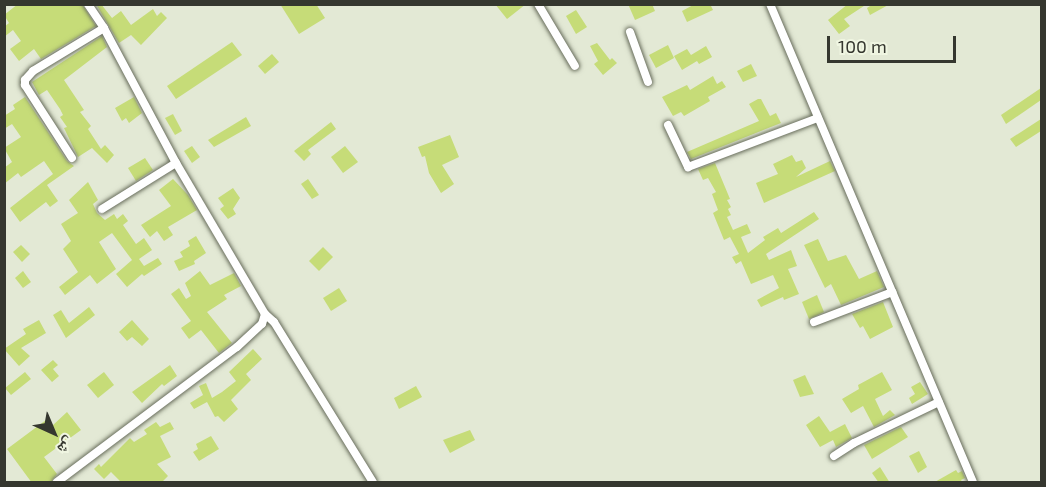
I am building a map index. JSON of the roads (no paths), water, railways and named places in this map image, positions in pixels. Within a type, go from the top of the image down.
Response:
[{"type":"street","points":[[88,4],[104,28],[176,164],[265,314],[274,322],[373,483]]},
{"type":"street","points":[[538,4],[575,66]]},
{"type":"street","points":[[770,4],[973,483]]},
{"type":"street","points":[[72,158],[25,85],[25,80],[33,71],[104,28]]},
{"type":"street","points":[[630,32],[648,82]]},
{"type":"street","points":[[668,125],[688,166],[818,118]]},
{"type":"street","points":[[102,209],[176,164]]},
{"type":"street","points":[[814,322],[892,292]]},
{"type":"street","points":[[57,483],[237,347],[262,324],[265,314]]},
{"type":"street","points":[[834,456],[939,402]]}]
